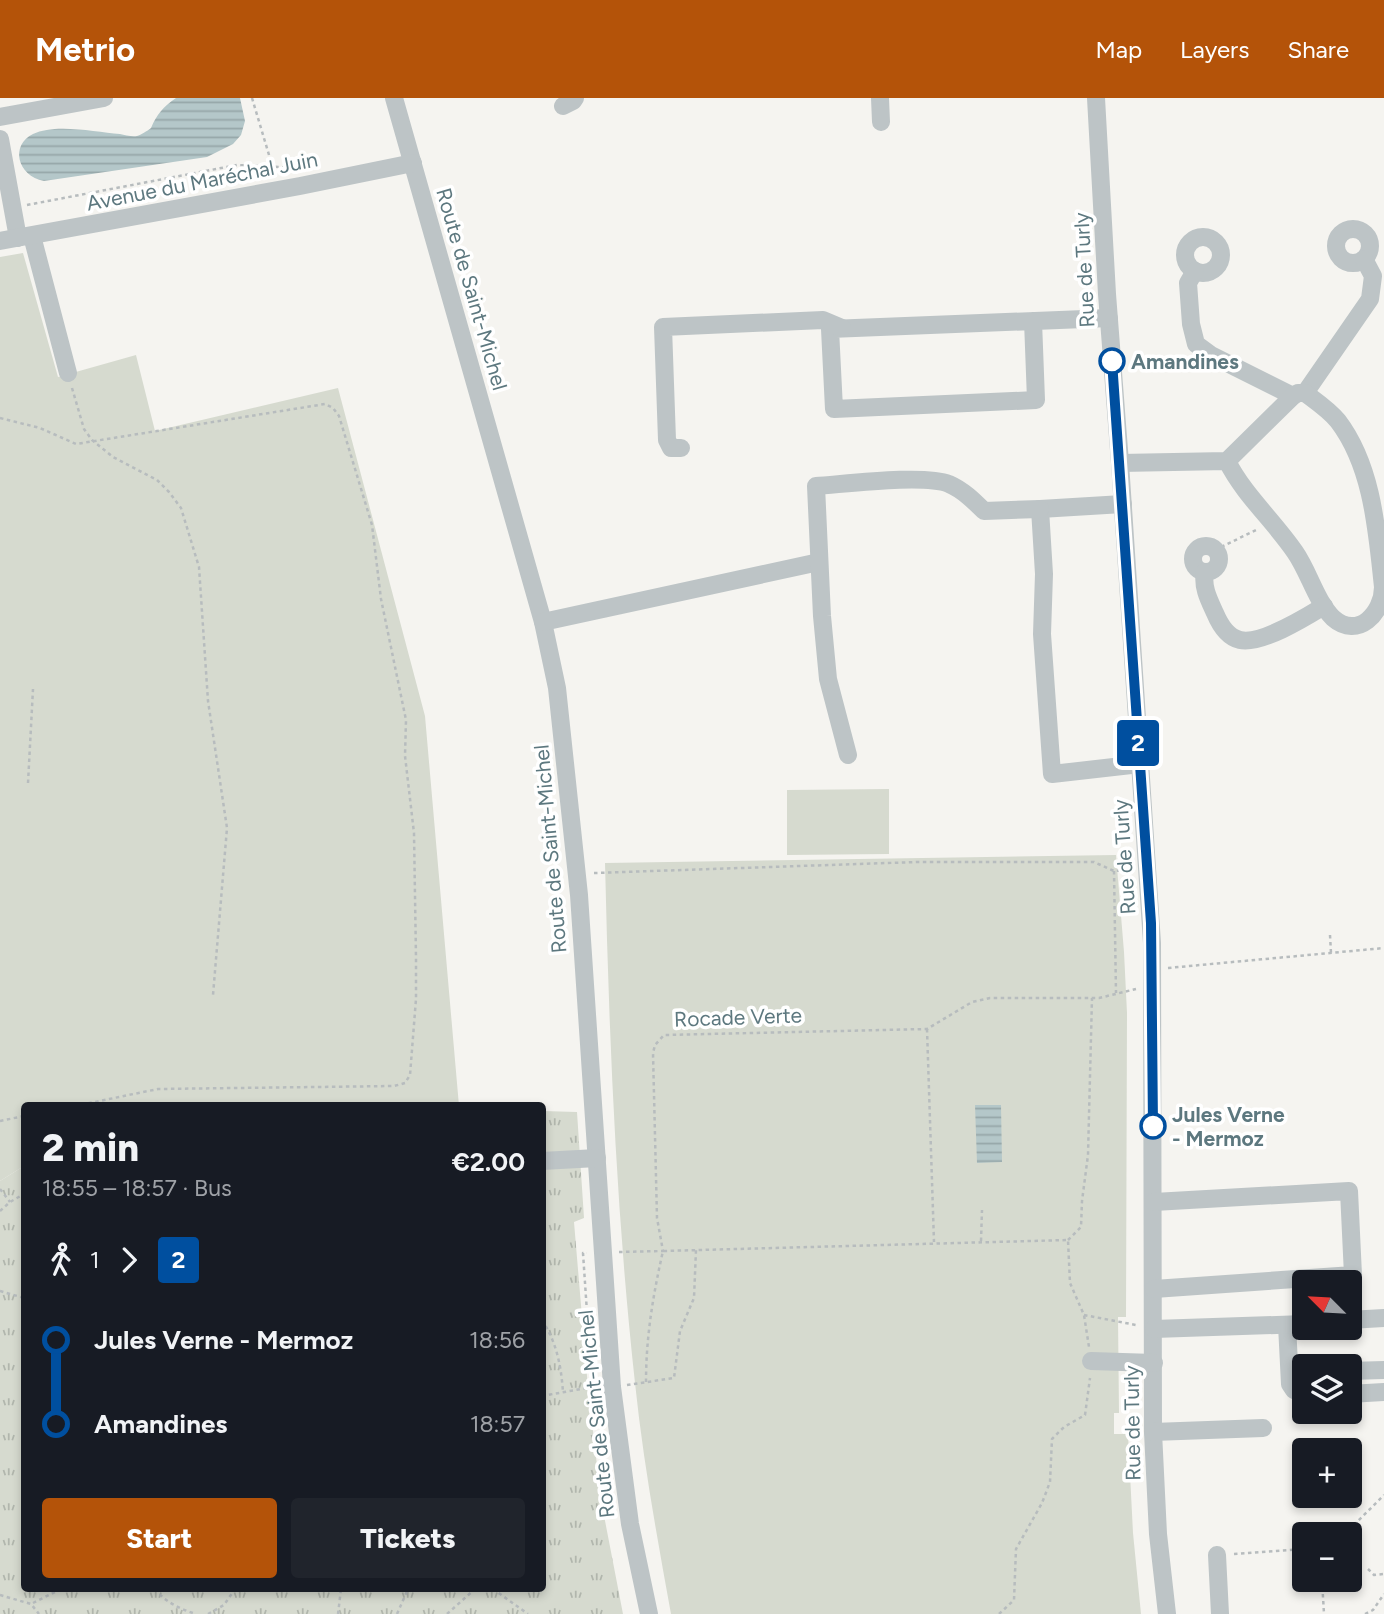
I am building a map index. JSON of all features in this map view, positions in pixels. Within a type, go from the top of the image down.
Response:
[{"type":"street","points":[[0,117],[104,98]]},
{"type":"street","name":"Route de Saint-Michel","points":[[394,98],[543,622],[557,688],[577,874],[612,1387],[630,1524],[649,1614]]},
{"type":"street","points":[[880,98],[881,122]]},
{"type":"street","name":"Rue de Turly","points":[[1096,98],[1152,943],[1153,1432],[1158,1534],[1167,1614]]},
{"type":"street","points":[[0,139],[16,238],[68,373]]},
{"type":"street","name":"Avenue du Maréchal Juin","points":[[16,238],[413,163]]},
{"type":"street","points":[[1121,463],[1227,461],[1299,395],[1370,299],[1373,276],[1364,259]]},
{"type":"street","points":[[1195,271],[1188,283],[1191,324],[1196,344],[1218,359],[1323,406],[1346,432],[1379,516],[1383,587],[1381,606],[1370,620],[1356,625],[1339,622],[1324,606],[1297,556],[1242,486],[1227,461]]},
{"type":"street","points":[[1033,321],[1036,400],[834,409],[830,329],[1109,318]]},
{"type":"street","points":[[681,448],[671,448],[667,440],[663,327],[824,320],[842,328]]},
{"type":"street","points":[[848,755],[828,680],[816,486],[925,480],[948,484],[967,494],[984,511],[1123,504]]},
{"type":"street","points":[[1040,509],[1044,574],[1042,634],[1052,774],[1140,764]]},
{"type":"street","points":[[1215,550],[1205,547],[1194,553],[1195,566],[1205,572],[1204,586],[1226,632],[1241,640],[1255,640],[1324,606]]},
{"type":"street","points":[[543,622],[819,562]]},
{"type":"street","points":[[546,1161],[597,1158]]},
{"type":"street","points":[[1154,1202],[1349,1191],[1353,1275],[1154,1289]]},
{"type":"street","points":[[1362,1319],[1384,1318]]},
{"type":"street","points":[[1154,1329],[1292,1324]]},
{"type":"street","points":[[1091,1361],[1153,1363]]},
{"type":"street","points":[[1362,1371],[1384,1370]]},
{"type":"street","points":[[1362,1393],[1384,1392]]},
{"type":"street","points":[[1153,1432],[1264,1429]]},
{"type":"street","points":[[1217,1555],[1220,1614]]},
{"type":"path","points":[[252,98],[272,167]]},
{"type":"path","points":[[13,207],[237,165],[300,168]]},
{"type":"path","points":[[68,373],[84,429],[113,457],[157,480],[169,492],[181,508],[200,567],[208,701],[227,828],[213,995]]},
{"type":"path","points":[[0,418],[40,428],[76,444],[325,404],[333,408],[339,416],[372,525],[381,599],[406,720],[405,756],[414,833],[416,999],[410,1075],[405,1083],[394,1086],[158,1090],[96,1102]]},
{"type":"path","points":[[1215,550],[1272,522]]},
{"type":"path","points":[[28,783],[33,689]]},
{"type":"path","points":[[577,874],[917,862],[1094,862],[1114,871],[1148,868]]},
{"type":"path","points":[[1114,871],[1116,993]]},
{"type":"path","points":[[1330,935],[1331,954]]},
{"type":"path","points":[[1160,962],[1169,969],[1384,948]]},
{"type":"path","name":"Rocade Verte","points":[[663,1251],[657,1218],[653,1053],[655,1045],[664,1035],[927,1029],[972,1002],[990,998],[1092,998],[1137,988],[1137,981]]},
{"type":"path","points":[[546,1395],[592,1387],[583,1253],[1068,1240],[1081,1227],[1089,1142],[1092,998]]},
{"type":"path","points":[[927,1029],[934,1243]]},
{"type":"path","points":[[0,1121],[21,1117]]},
{"type":"path","points":[[0,1189],[10,1202]]},
{"type":"path","points":[[0,1211],[21,1196]]},
{"type":"path","points":[[981,1243],[982,1210]]},
{"type":"path","points":[[999,1614],[1014,1600],[1016,1549],[1042,1503],[1050,1482],[1052,1439],[1064,1427],[1086,1415],[1091,1361],[1084,1315],[1070,1283],[1068,1240]]},
{"type":"path","points":[[612,1387],[674,1378],[680,1331],[694,1298],[696,1250]]},
{"type":"path","points":[[646,1382],[651,1305],[663,1251]]},
{"type":"path","points":[[0,1291],[21,1297]]},
{"type":"path","points":[[1084,1315],[1154,1329]]},
{"type":"path","points":[[546,1327],[559,1356],[563,1392]]},
{"type":"path","points":[[1357,1522],[1384,1494]]},
{"type":"path","points":[[1217,1555],[1292,1550]]},
{"type":"path","points":[[1368,1569],[1374,1575],[1384,1574]]},
{"type":"path","points":[[31,1604],[55,1592]]},
{"type":"path","points":[[157,1592],[182,1610],[195,1614]]},
{"type":"path","points":[[208,1614],[224,1605],[233,1592]]},
{"type":"path","points":[[338,1614],[341,1592]]},
{"type":"path","points":[[397,1614],[407,1592]]},
{"type":"path","points":[[447,1614],[472,1592]]},
{"type":"path","points":[[497,1592],[528,1614]]},
{"type":"path","points":[[1323,1592],[1324,1614]]},
{"type":"path","points":[[1365,1614],[1373,1610],[1384,1594]]},
{"type":"path","points":[[0,1595],[31,1604],[39,1614]]},
{"type":"green space","points":[[23,253],[58,377],[136,355],[155,431],[338,388],[425,716],[459,1102],[21,1102],[21,1168],[0,1181],[0,257]]},
{"type":"green space","points":[[889,789],[889,854],[787,855],[787,790]]},
{"type":"green space","points":[[1116,855],[1127,1013],[1126,1317],[1118,1317],[1119,1413],[1114,1413],[1114,1434],[1128,1434],[1133,1533],[1141,1614],[671,1614],[642,1441],[628,1318],[614,1123],[605,863]]},
{"type":"green space","points":[[546,1111],[577,1112],[584,1218],[574,1222],[588,1388],[601,1500],[623,1614],[0,1614],[0,1181],[21,1168],[21,1592],[546,1592]]},
{"type":"shaded area","points":[[176,98],[240,98],[245,121],[241,135],[233,144],[207,157],[44,181],[28,173],[20,160],[21,145],[33,134],[42,131],[88,130],[137,136],[151,128],[161,111]]},
{"type":"shaded area","points":[[975,1105],[1001,1105],[1002,1162],[977,1163]]},
{"type":"bus line","name":"2","points":[[1112,361],[1151,923],[1153,1126]]},
{"type":"place","name":"Amandines","points":[[1112,361]]},
{"type":"place","name":"Jules Verne - Mermoz","points":[[1153,1126]]}]
